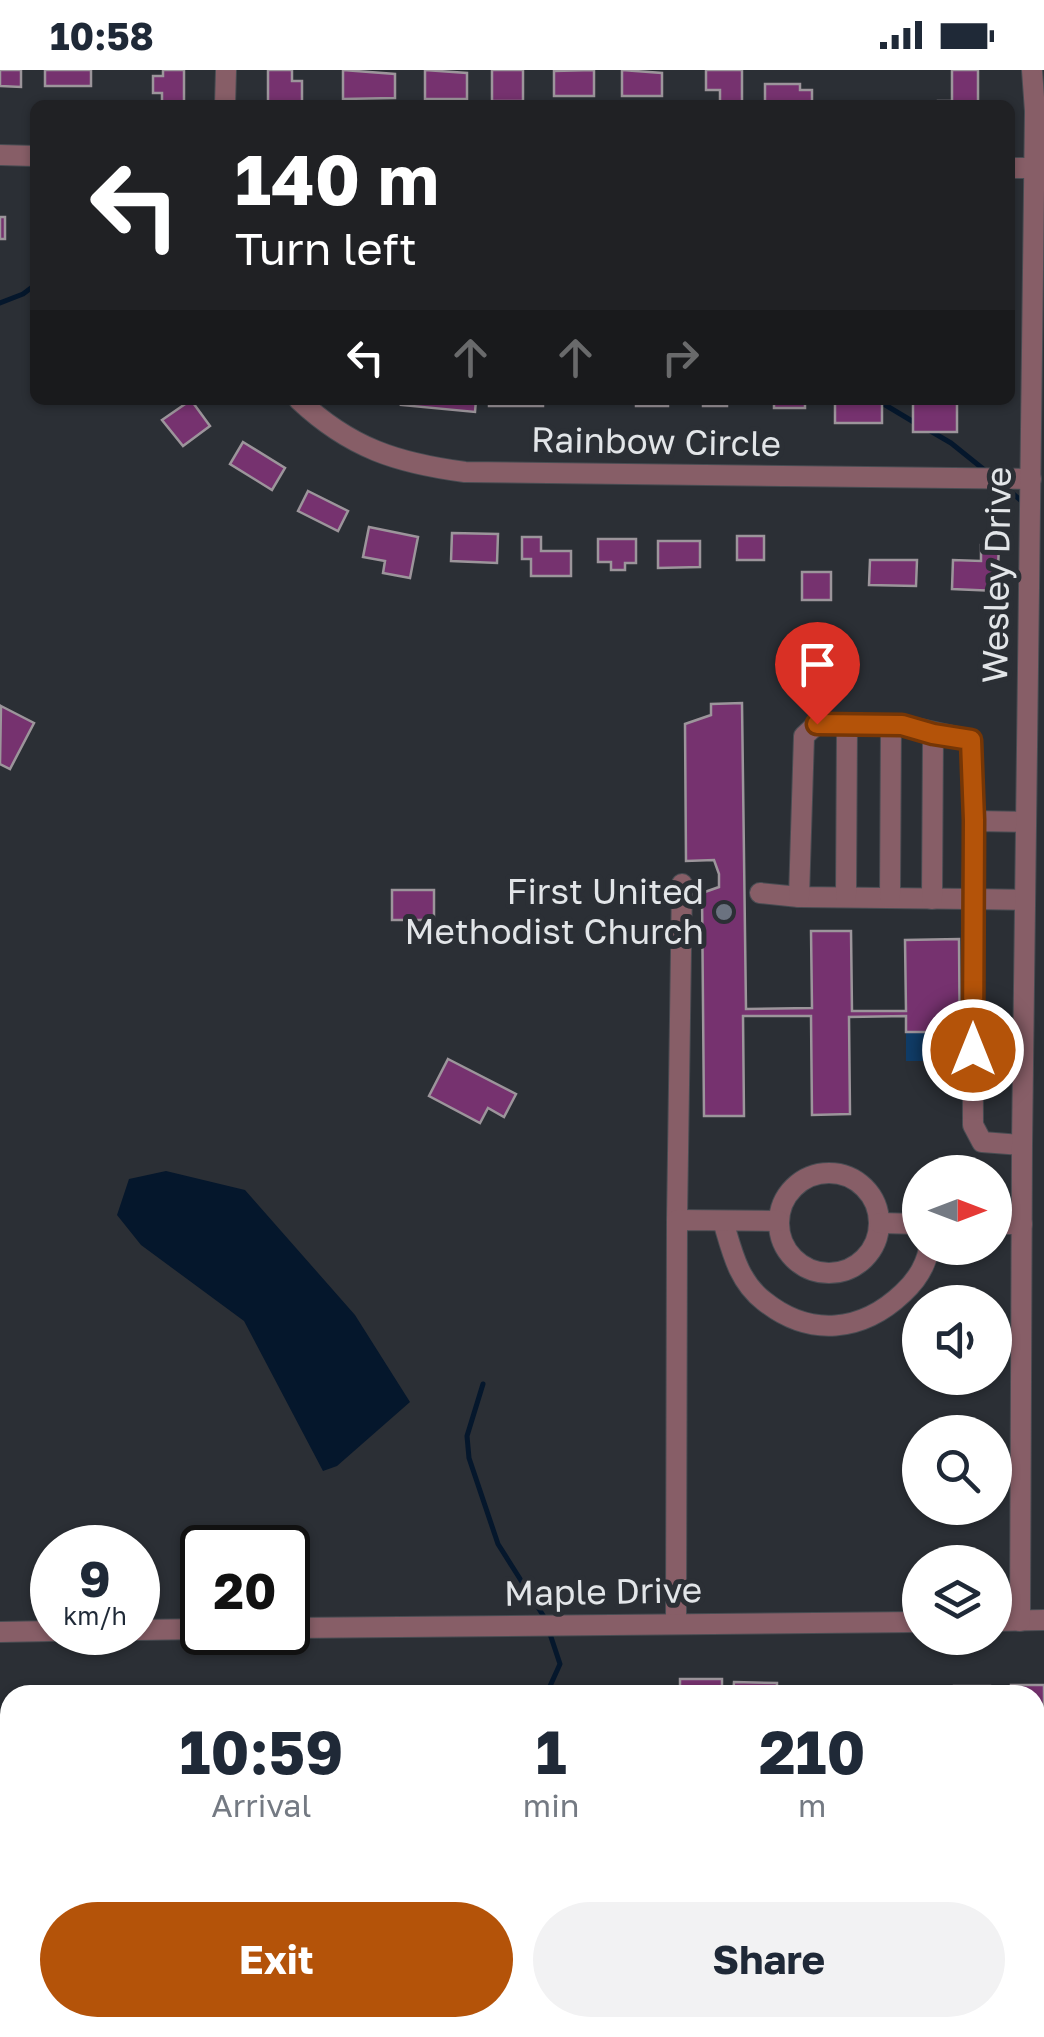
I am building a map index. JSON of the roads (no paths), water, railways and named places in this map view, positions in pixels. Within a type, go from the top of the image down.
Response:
[{"type":"street","points":[[226,70],[226,100]]},
{"type":"street","name":"Wesley Drive","points":[[1020,1621],[1032,70]]},
{"type":"street","points":[[0,155],[30,156]]},
{"type":"street","points":[[1015,168],[1034,168]]},
{"type":"street","name":"Rainbow Circle","points":[[305,405],[346,438],[388,456],[465,472],[1031,479]]},
{"type":"street","points":[[799,897],[804,736],[817,724],[891,725],[971,740],[974,1126],[982,1142],[1022,1145]]},
{"type":"street","points":[[846,897],[847,725]]},
{"type":"street","points":[[890,897],[891,725]]},
{"type":"street","points":[[932,898],[933,734]]},
{"type":"street","points":[[974,820],[1026,822]]},
{"type":"street","points":[[676,1624],[682,884]]},
{"type":"street","points":[[760,893],[1025,900]]},
{"type":"street","points":[[822,1172],[856,1179],[869,1190],[878,1206],[880,1223],[878,1239],[870,1254],[859,1264],[828,1274],[798,1263],[788,1252],[779,1221],[782,1204],[792,1189],[805,1178],[822,1172]]},
{"type":"street","points":[[677,1220],[779,1221]]},
{"type":"street","points":[[723,1221],[740,1275],[764,1301],[789,1316],[816,1325],[844,1326],[868,1319],[912,1286],[926,1265]]},
{"type":"street","points":[[880,1223],[902,1224]]},
{"type":"street","points":[[1012,1224],[1022,1224]]},
{"type":"street","points":[[1012,1621],[1044,1620]]},
{"type":"street","name":"Maple Drive","points":[[310,1628],[902,1622]]},
{"type":"street","points":[[0,1632],[30,1631]]},
{"type":"waterway","points":[[0,303],[30,289]]},
{"type":"waterway","points":[[885,405],[917,424]]},
{"type":"waterway","points":[[927,429],[987,472]]},
{"type":"waterway","points":[[1003,485],[1025,504]]},
{"type":"waterway","points":[[483,1384],[467,1436],[469,1458],[498,1544],[546,1620]]},
{"type":"waterway","points":[[549,1631],[560,1664],[551,1685]]},
{"type":"place","name":"First United Methodist Church","points":[[724,912]]}]
